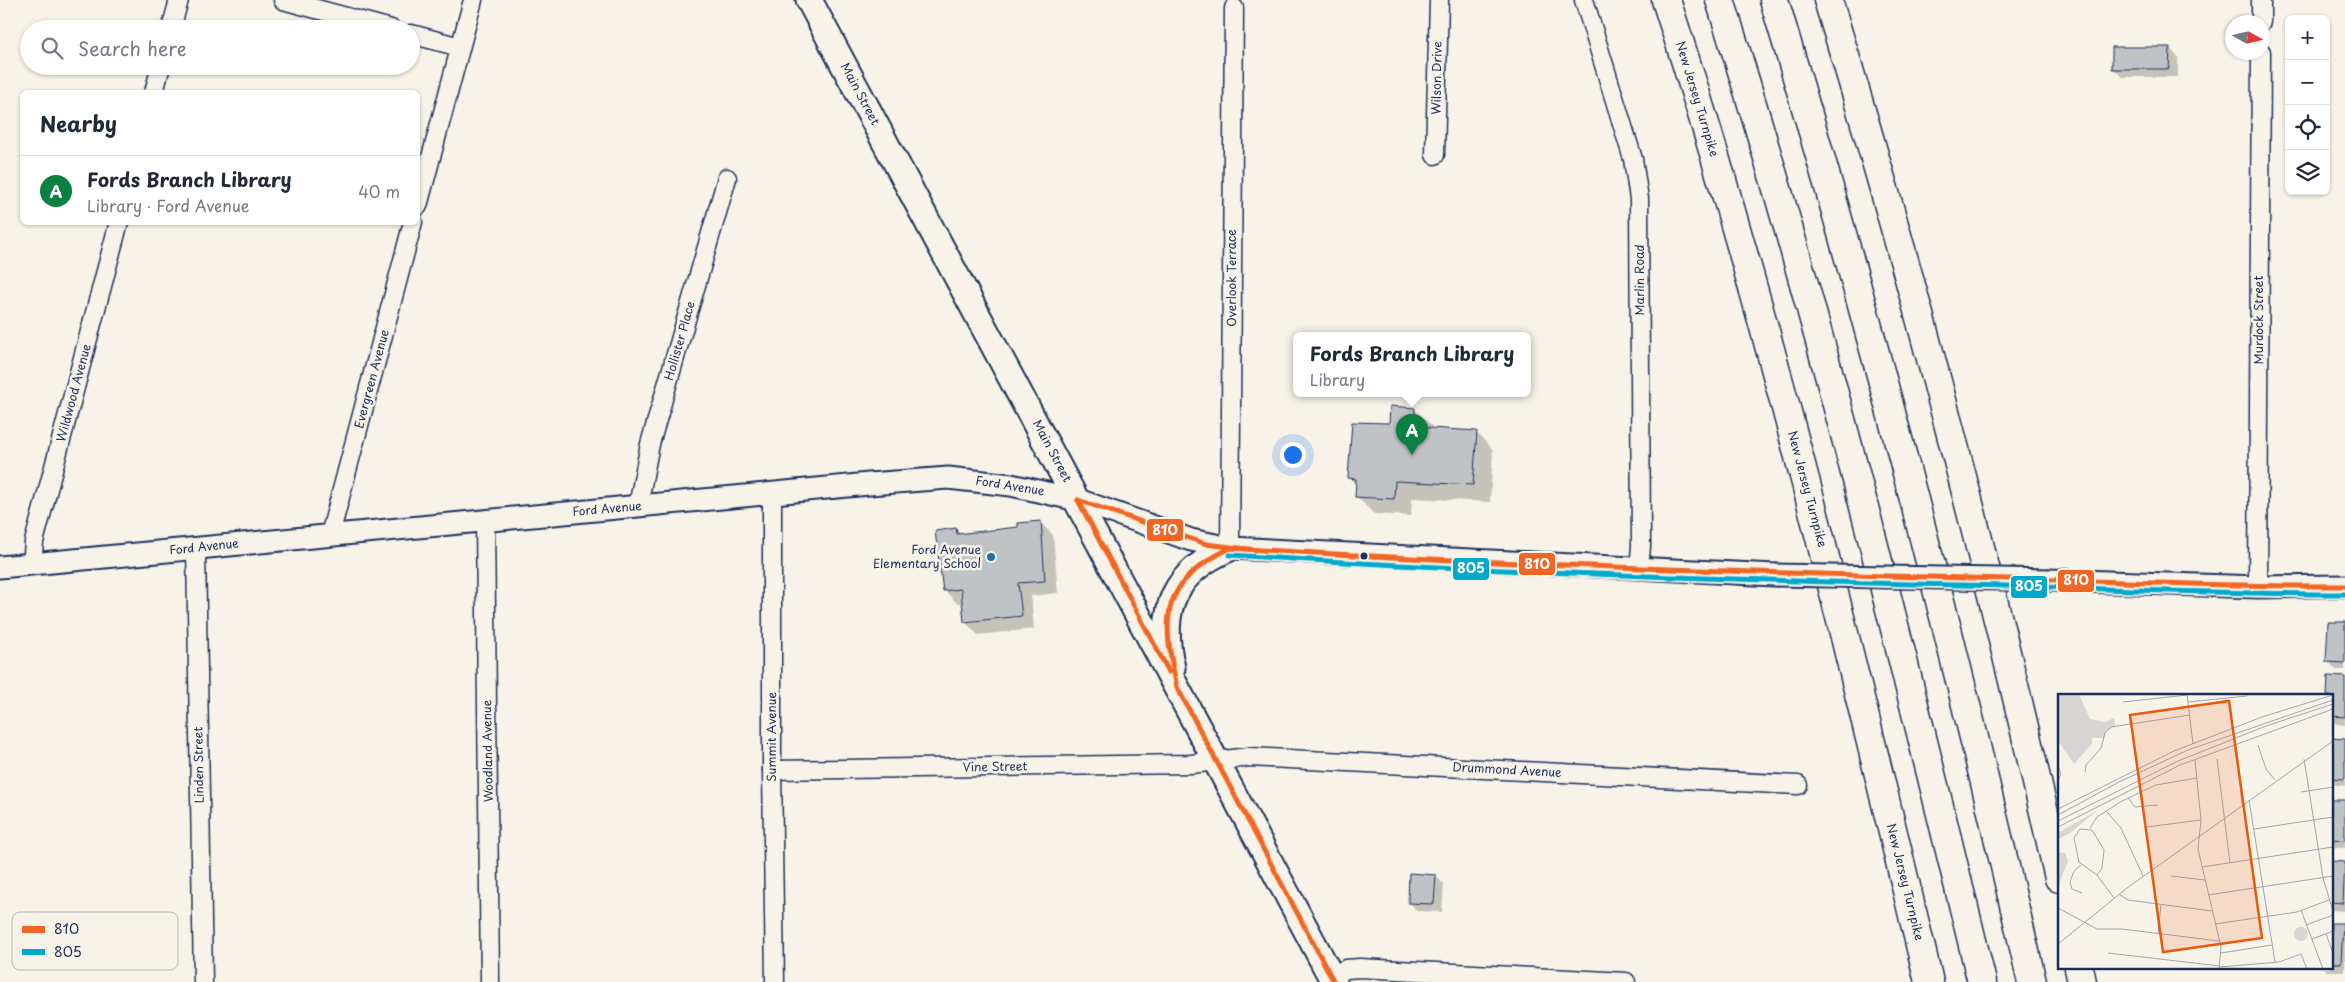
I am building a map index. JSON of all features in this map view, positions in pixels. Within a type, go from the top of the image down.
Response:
[{"type":"highway","name":"New Jersey Turnpike","points":[[1666,0],[1752,286],[1860,698],[1929,982]]},
{"type":"highway","points":[[1720,0],[1766,148],[1873,540],[1982,982]]},
{"type":"highway","points":[[1774,0],[1850,256],[1922,524],[2032,982]]},
{"type":"highway","points":[[1828,0],[1898,234],[1938,380],[2010,667],[2058,874]]},
{"type":"main road","name":"Main Street","points":[[810,0],[1333,979]]},
{"type":"main road","points":[[1176,687],[1171,664],[1168,632],[1170,605],[1174,593],[1195,568],[1230,548]]},
{"type":"street","points":[[173,20],[179,0]]},
{"type":"street","points":[[282,0],[357,20]]},
{"type":"street","points":[[420,198],[473,0]]},
{"type":"street","name":"Wilson Drive","points":[[1435,156],[1439,0]]},
{"type":"street","name":"Marlin Road","points":[[1584,0],[1633,159],[1640,199],[1641,546],[1639,569]]},
{"type":"street","points":[[2261,0],[2261,15]]},
{"type":"street","name":"Overlook Terrace","points":[[1230,548],[1234,8]]},
{"type":"street","points":[[420,36],[460,47]]},
{"type":"street","name":"Murdock Street","points":[[2258,587],[2261,60]]},
{"type":"street","points":[[155,90],[159,75]]},
{"type":"street","name":"Hollister Place","points":[[638,506],[650,444],[727,178]]},
{"type":"street","name":"Wildwood Avenue","points":[[32,564],[34,542],[118,225]]},
{"type":"street","name":"Evergreen Avenue","points":[[330,535],[412,225]]},
{"type":"street","name":"Ford Avenue","points":[[0,567],[772,493],[948,478],[1011,485],[1078,500],[1191,540],[1230,548],[1639,569],[1776,574],[2258,587],[2345,586]]},
{"type":"street","name":"Summit Avenue","points":[[772,493],[772,770],[776,982]]},
{"type":"street","name":"Woodland Avenue","points":[[485,520],[490,982]]},
{"type":"street","name":"Linden Street","points":[[196,548],[203,982]]},
{"type":"street","name":"Drummond Avenue","points":[[1216,762],[1249,757],[1798,785]]},
{"type":"street","name":"Vine Street","points":[[772,770],[1191,764],[1216,762]]},
{"type":"street","points":[[1333,979],[1346,969],[1360,968],[1626,982]]},
{"type":"building","points":[[2112,47],[2170,47],[2169,69],[2112,69]]},
{"type":"building","points":[[1390,406],[1415,408],[1414,427],[1477,431],[1473,485],[1395,481],[1394,499],[1355,497],[1356,479],[1348,478],[1352,422],[1389,423]]},
{"type":"building","name":"Ford Avenue Elementary School","points":[[1041,521],[1045,581],[1018,583],[1022,616],[964,622],[961,589],[943,591],[935,531],[956,528],[957,534],[1018,527],[1018,523]]},
{"type":"building","points":[[2328,622],[2345,622],[2345,663],[2326,662]]},
{"type":"building","points":[[2328,676],[2345,677],[2345,717],[2332,716],[2332,694],[2327,694]]},
{"type":"building","points":[[2332,738],[2345,739],[2345,779],[2332,778]]},
{"type":"building","points":[[2332,800],[2345,800],[2345,840],[2332,839]]},
{"type":"building","points":[[2332,861],[2345,862],[2343,903],[2332,902]]},
{"type":"building","points":[[1409,873],[1436,875],[1434,904],[1408,903]]},
{"type":"building","points":[[2332,923],[2343,923],[2341,963],[2332,963]]},
{"type":"transit line","name":"810","points":[[1078,500],[1206,544],[1255,550]]},
{"type":"transit line","name":"810","points":[[1078,500],[1169,672]]},
{"type":"transit line","name":"810","points":[[1334,982],[1177,687],[1169,640],[1168,621],[1171,604],[1178,589],[1190,575],[1207,561],[1230,548],[1424,559],[1717,571],[2219,585],[2345,586]]},
{"type":"transit line","name":"805","points":[[1230,555],[1522,571],[1717,578],[2345,594]]},
{"type":"place","name":"Fords Branch Library","points":[[1412,455]]},
{"type":"place","name":"Ford Avenue Elementary School","points":[[991,557]]}]
